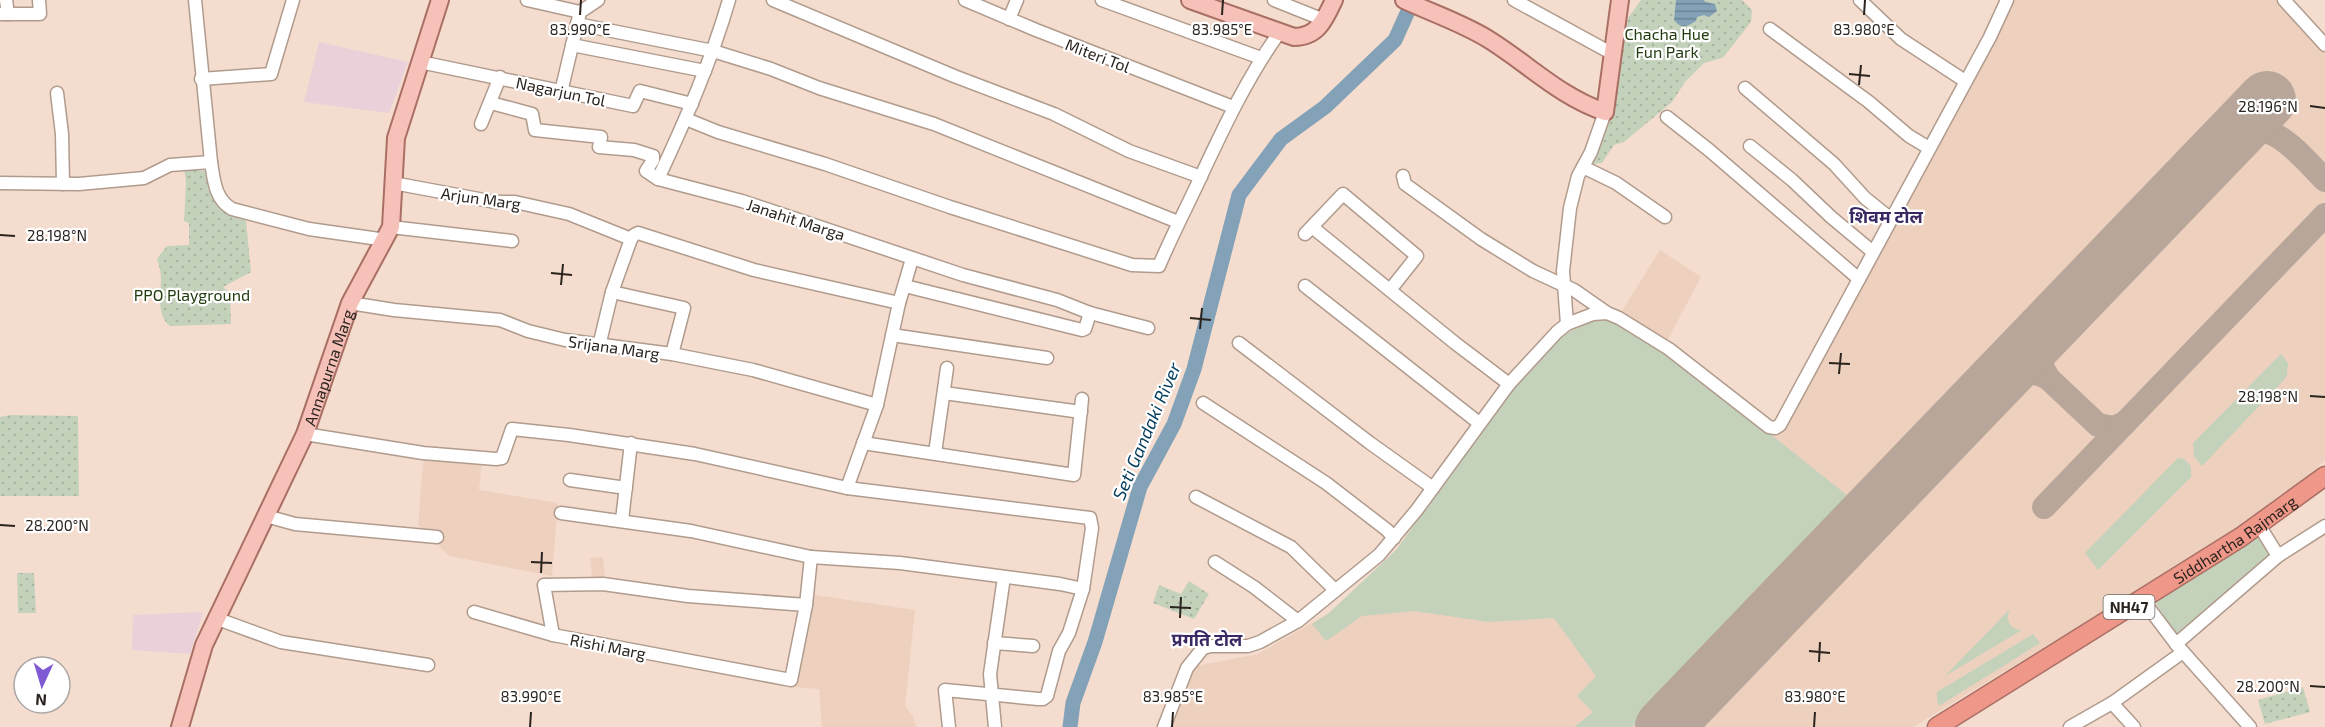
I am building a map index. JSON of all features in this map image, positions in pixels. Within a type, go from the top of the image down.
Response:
[{"type":"highway","name":"Siddhartha Rajmarg","points":[[1937,727],[2259,525],[2323,479]]},
{"type":"main road","name":"Annapurna Marg","points":[[180,727],[204,645],[215,618],[305,434],[350,303],[388,233],[396,138],[440,0]]},
{"type":"main road","points":[[1190,0],[1294,37],[1306,37],[1316,31],[1334,0]]},
{"type":"main road","points":[[1404,0],[1475,32],[1562,92],[1605,112],[1620,0]]},
{"type":"main road","points":[[1619,19],[1630,0]]},
{"type":"street","points":[[6,0],[4,14],[40,14],[39,0]]},
{"type":"street","points":[[195,0],[201,80],[211,162],[221,203],[232,209],[309,228],[512,241]]},
{"type":"street","points":[[201,80],[271,74],[293,0]]},
{"type":"street","points":[[526,0],[580,12]]},
{"type":"street","points":[[561,92],[580,12],[598,0]]},
{"type":"street","points":[[491,103],[532,114],[534,129],[602,137],[599,147],[634,150],[653,156],[646,171],[658,179],[692,104],[713,51],[729,0]]},
{"type":"street","points":[[772,0],[954,76],[1054,114],[1129,151],[1201,177]]},
{"type":"street","name":"Miteri Tol","points":[[964,0],[1233,107]]},
{"type":"street","points":[[1009,19],[1017,0]]},
{"type":"street","points":[[1102,0],[1261,58]]},
{"type":"street","points":[[1274,0],[1324,20]]},
{"type":"street","points":[[1514,0],[1613,54]]},
{"type":"street","points":[[1860,0],[1901,39],[1965,81]]},
{"type":"street","points":[[1403,176],[1405,183],[1411,188],[1481,239],[1533,271],[1563,284],[1607,313],[1670,349],[1769,427],[1775,428],[1782,422],[1990,37],[2007,0]]},
{"type":"street","points":[[2284,0],[2325,45]]},
{"type":"street","points":[[577,24],[713,51],[771,69],[819,88],[934,124],[1178,222]]},
{"type":"street","points":[[1770,28],[1869,102],[1909,136],[1929,148]]},
{"type":"street","points":[[686,119],[718,132],[825,164],[1132,265],[1159,266],[1233,107],[1261,58],[1279,33]]},
{"type":"street","points":[[572,45],[705,71]]},
{"type":"street","name":"Nagarjun Tol","points":[[420,62],[633,106],[640,91],[692,104]]},
{"type":"street","points":[[481,123],[500,77]]},
{"type":"street","points":[[1745,88],[1834,165],[1865,198],[1891,219]]},
{"type":"street","points":[[57,93],[62,134],[63,184]]},
{"type":"street","points":[[1567,324],[1563,284],[1570,208],[1573,193],[1598,135],[1605,112]]},
{"type":"street","points":[[1667,117],[1709,150],[1859,279]]},
{"type":"street","points":[[1750,146],[1792,180],[1872,252]]},
{"type":"street","points":[[0,183],[63,184],[144,178],[170,165],[211,162]]},
{"type":"street","points":[[1583,166],[1616,183],[1665,218]]},
{"type":"street","name":"Janahit Marga","points":[[658,179],[742,201],[963,276],[1057,300],[1090,313],[1148,328]]},
{"type":"street","name":"Arjun Marg","points":[[393,183],[495,202],[515,202],[569,214],[631,239]]},
{"type":"street","points":[[1390,290],[1417,256],[1343,194],[1309,230],[1390,290],[1509,384]]},
{"type":"street","points":[[599,346],[612,292],[631,239],[634,234],[638,233],[736,265],[899,303]]},
{"type":"street","points":[[847,488],[877,405],[899,303],[912,259]]},
{"type":"street","points":[[905,286],[1082,330],[1085,329],[1090,313]]},
{"type":"street","points":[[1305,286],[1479,423]]},
{"type":"street","points":[[612,292],[684,308],[672,354]]},
{"type":"street","name":"Srijana Marg","points":[[350,303],[394,310],[500,320],[546,336],[599,346],[672,354],[753,370],[877,405]]},
{"type":"street","points":[[1164,727],[1187,668],[1203,648],[1248,646],[1260,642],[1298,621],[1379,555],[1433,488],[1509,384],[1557,332],[1567,324],[1593,314],[1607,313]]},
{"type":"street","points":[[892,335],[1047,358]]},
{"type":"street","points":[[1239,343],[1433,488]]},
{"type":"street","points":[[935,453],[947,368]]},
{"type":"street","points":[[944,393],[1081,412]]},
{"type":"street","points":[[862,443],[1074,475],[1082,399]]},
{"type":"street","points":[[1203,403],[1326,483],[1388,530],[1394,538]]},
{"type":"street","points":[[305,434],[423,453],[489,459],[502,458],[512,429],[631,443],[695,454],[847,488],[1044,511],[1091,520],[1092,528],[1083,590],[1069,633],[1059,651],[1047,696],[1038,699],[945,690],[949,727]]},
{"type":"street","points":[[622,520],[631,443]]},
{"type":"street","points":[[570,480],[626,488]]},
{"type":"street","points":[[1196,497],[1291,547],[1335,590]]},
{"type":"street","points":[[561,513],[691,531],[811,557],[900,563],[1060,584],[1083,590]]},
{"type":"street","points":[[266,516],[295,524],[437,537]]},
{"type":"street","points":[[2259,525],[2278,556]]},
{"type":"street","points":[[2073,726],[2112,704],[2179,648],[2278,556],[2325,526]]},
{"type":"street","name":"Rishi Marg","points":[[806,605],[688,596],[603,584],[544,585],[553,635],[791,680],[806,605],[811,557]]},
{"type":"street","points":[[1215,562],[1254,587],[1298,621]]},
{"type":"street","points":[[995,727],[990,674],[1004,577]]},
{"type":"street","points":[[2142,599],[2179,648],[2250,727]]},
{"type":"street","points":[[474,612],[553,635]]},
{"type":"street","points":[[215,618],[281,642],[428,665]]},
{"type":"street","points":[[994,643],[1032,646]]},
{"type":"street","points":[[2112,704],[2134,727]]},
{"type":"shaded area","points":[[2014,0],[2276,0],[2325,48],[2325,460],[2304,480],[2237,530],[1913,727],[1169,727],[1191,672],[1196,666],[1258,654],[1329,613],[1378,569],[1396,550],[1424,513],[1517,382],[1533,369],[1555,342],[1581,325],[1723,393],[1769,433],[1782,432],[1980,69]]},
{"type":"shaded area","points":[[319,42],[408,62],[389,113],[304,102]]},
{"type":"shaded area","points":[[1660,250],[1701,277],[1668,339],[1620,314]]},
{"type":"shaded area","points":[[424,453],[482,461],[479,490],[558,503],[552,576],[449,556],[418,525]]},
{"type":"shaded area","points":[[603,557],[605,577],[592,578],[590,558]]},
{"type":"shaded area","points":[[815,595],[915,610],[905,706],[913,716],[916,727],[822,727],[819,689],[795,687]]},
{"type":"shaded area","points":[[203,612],[190,654],[132,650],[133,615]]},
{"type":"green space","name":"Chacha Hue Fun Park","points":[[1641,0],[1742,0],[1752,10],[1751,22],[1722,58],[1704,63],[1685,82],[1672,102],[1624,142],[1614,145],[1602,163],[1593,164],[1613,103],[1628,18]]},
{"type":"green space","name":"PPO Playground","points":[[184,169],[205,171],[209,190],[216,204],[228,213],[246,221],[251,272],[223,287],[230,293],[231,324],[170,326],[161,310],[161,274],[157,259],[167,246],[189,245],[189,223],[184,221],[186,182]]},
{"type":"green space","points":[[1600,318],[1609,319],[1665,350],[1723,393],[1853,500],[1632,727],[1574,727],[1593,712],[1577,696],[1596,676],[1554,618],[1488,622],[1415,611],[1362,616],[1326,641],[1312,624],[1329,613],[1396,550],[1517,382],[1533,369],[1555,342],[1567,333]]},
{"type":"green space","points":[[2281,354],[2288,363],[2287,376],[2202,466],[2194,456],[2193,443]]},
{"type":"green space","points":[[10,415],[78,416],[79,496],[0,496],[0,417]]},
{"type":"green space","points":[[2178,458],[2184,459],[2191,466],[2191,477],[2098,570],[2085,553]]},
{"type":"green space","points":[[2261,535],[2270,555],[2175,635],[2155,602]]},
{"type":"green space","points":[[17,573],[34,573],[36,613],[18,613]]},
{"type":"green space","points":[[1189,581],[1209,594],[1194,619],[1153,603],[1159,585],[1181,594]]},
{"type":"green space","points":[[2010,609],[2008,620],[2010,624],[2022,630],[1945,676]]},
{"type":"green space","points":[[2033,634],[2040,643],[1939,706],[1937,692]]},
{"type":"green space","points":[[2303,687],[2310,712],[2265,724],[2258,700]]},
{"type":"water","points":[[1676,0],[1704,0],[1715,4],[1717,11],[1709,17],[1704,15],[1697,17],[1693,23],[1682,26],[1674,20]]},
{"type":"waterway","name":"Seti Gandaki River","points":[[1070,727],[1073,703],[1095,642],[1140,487],[1174,424],[1194,369],[1239,195],[1281,139],[1325,107],[1395,40],[1413,0]]},
{"type":"taxiway","points":[[2231,137],[2245,131],[2258,130],[2271,133],[2294,149],[2325,180]]},
{"type":"taxiway","points":[[2044,507],[2325,215]]},
{"type":"taxiway","points":[[2051,324],[2039,348],[2040,363],[2048,378],[2098,425],[2114,428],[2125,423]]},
{"type":"taxiway","points":[[1994,384],[2007,375],[2020,372],[2034,373],[2048,378]]},
{"type":"runway","points":[[1664,727],[2267,100]]},
{"type":"district","name":"शिवम टोल","points":[[1886,216]]},
{"type":"district","name":"प्रगति टोल","points":[[1207,639]]}]
